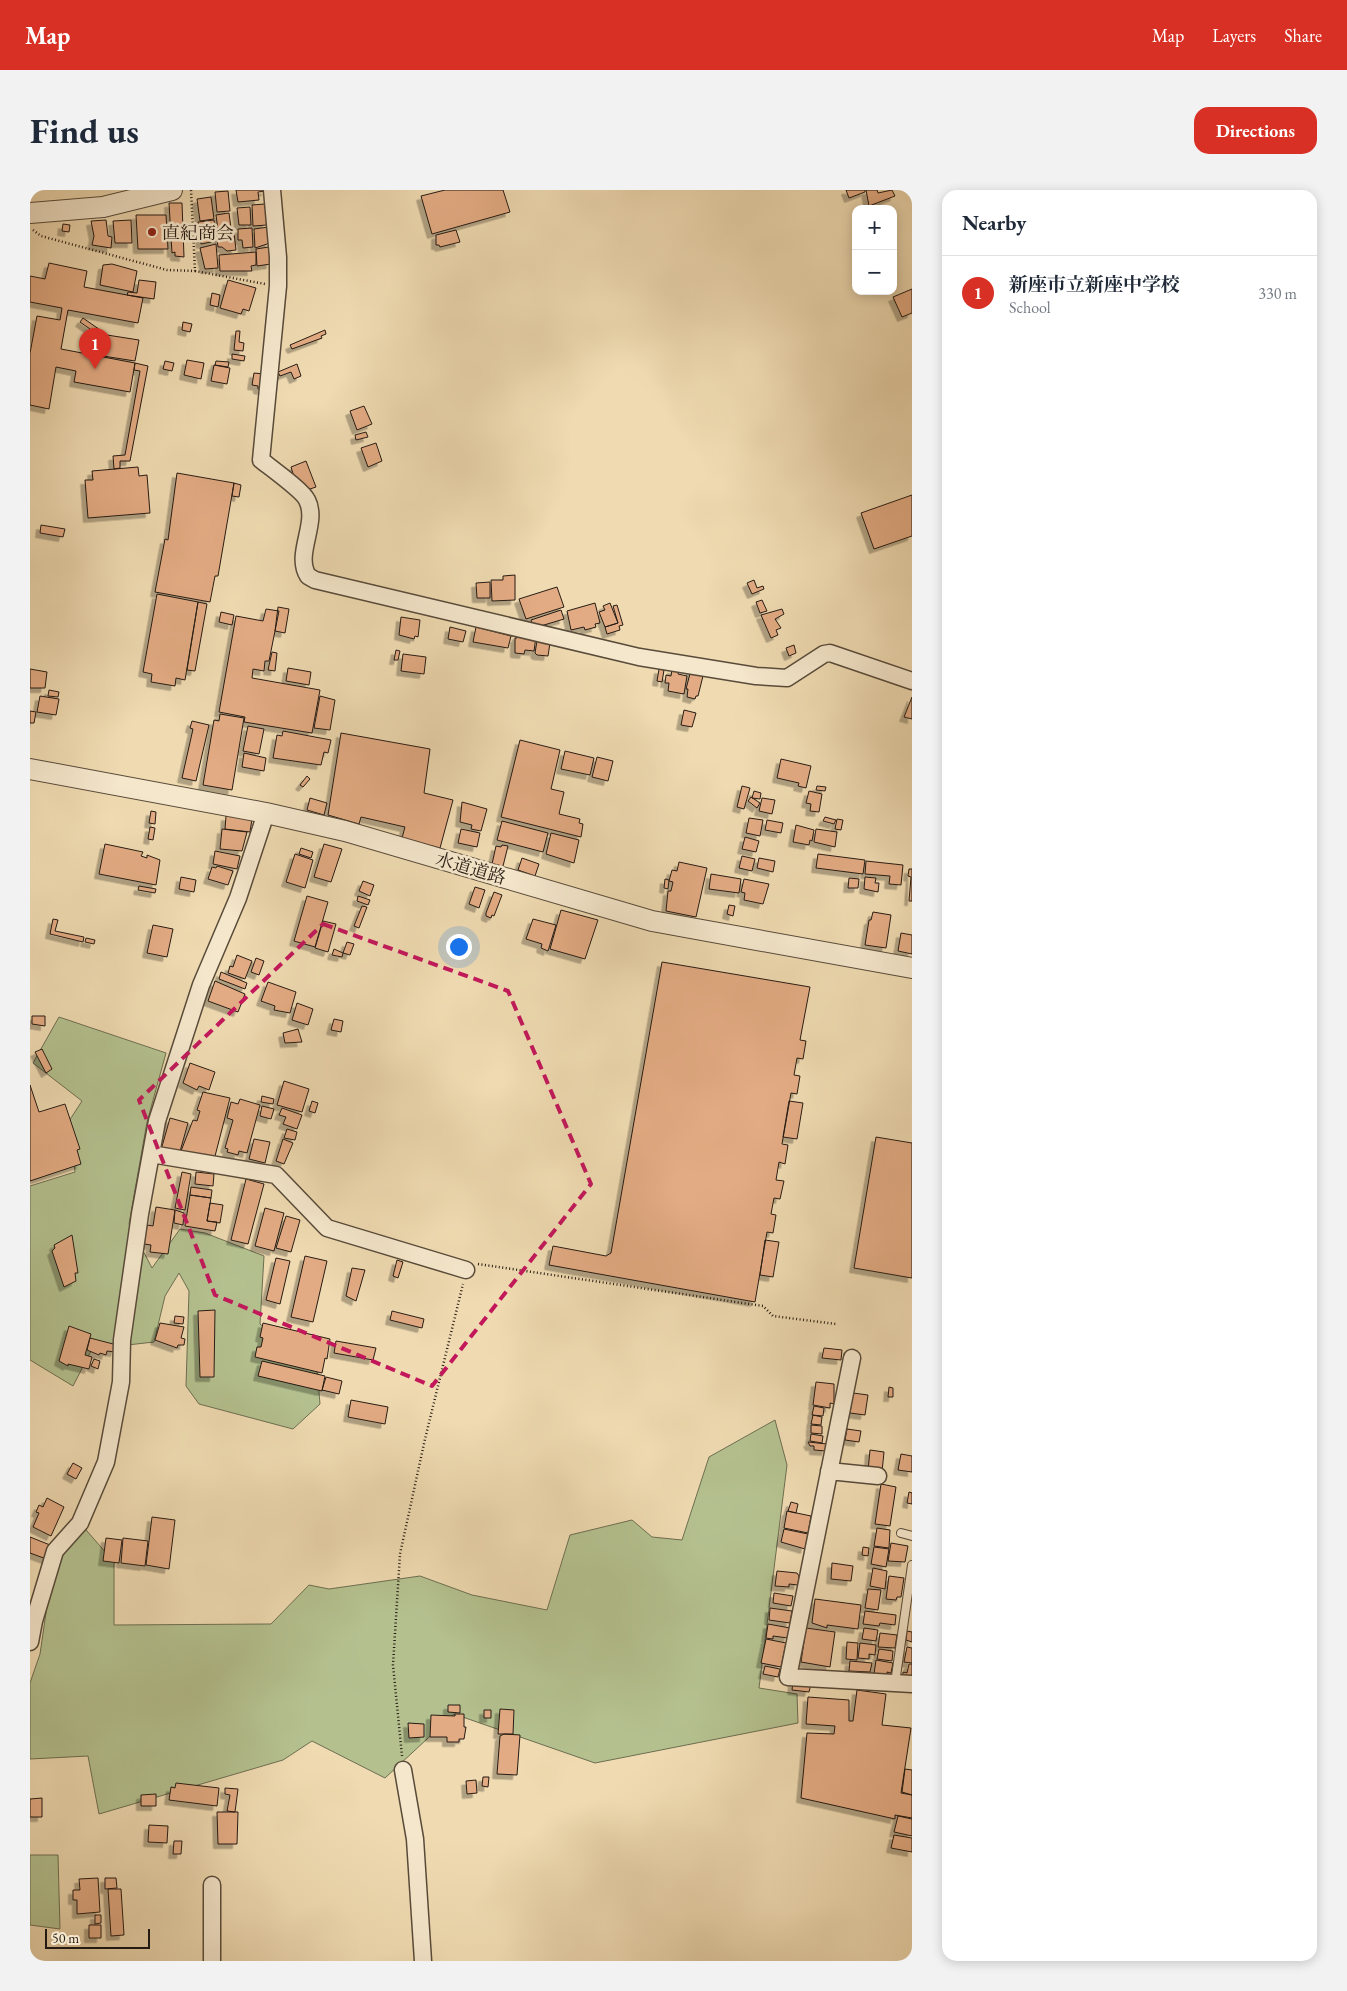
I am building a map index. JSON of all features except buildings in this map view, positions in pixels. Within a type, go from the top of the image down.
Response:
[{"type":"street","points":[[30,213],[103,207],[134,195],[172,190]]},
{"type":"street","points":[[272,190],[278,257],[278,286],[261,460],[307,499],[310,509],[304,565],[308,576],[315,580],[639,657],[756,676],[787,678],[824,654],[830,653],[912,681]]},
{"type":"street","name":"水道道路","points":[[30,769],[266,812],[345,831],[652,921],[912,968]]},
{"type":"street","points":[[30,1642],[34,1621],[56,1551],[80,1523],[106,1462],[120,1382],[122,1340],[158,1120],[201,985],[238,898],[266,812]]},
{"type":"street","points":[[151,1154],[276,1175],[327,1228],[466,1270]]},
{"type":"street","points":[[852,1358],[788,1678],[912,1684]]},
{"type":"street","points":[[829,1471],[878,1476]]},
{"type":"street","points":[[403,1770],[415,1839],[423,1961]]},
{"type":"street","points":[[212,1885],[212,1961]]},
{"type":"lane","points":[[901,1533],[912,1536]]},
{"type":"lane","points":[[895,1683],[912,1565]]},
{"type":"path","points":[[192,190],[195,271]]},
{"type":"path","points":[[30,227],[41,236],[50,239],[167,270],[195,271],[278,286]]},
{"type":"path","points":[[403,1770],[394,1665],[400,1554],[466,1270],[478,1263],[763,1306],[773,1316],[836,1324]]},
{"type":"highlighted area","points":[[323,924],[508,991],[591,1184],[432,1386],[215,1295],[139,1100]]},
{"type":"green space","points":[[59,1017],[166,1053],[147,1122],[129,1224],[152,1268],[180,1229],[205,1233],[264,1256],[260,1324],[317,1370],[320,1404],[293,1429],[199,1404],[186,1386],[189,1291],[179,1273],[165,1296],[154,1342],[92,1349],[73,1386],[30,1360],[30,1186],[75,1172],[69,1121],[82,1101],[33,1063]]},
{"type":"green space","points":[[775,1420],[787,1465],[759,1688],[797,1694],[798,1723],[595,1763],[454,1714],[385,1778],[312,1741],[283,1760],[99,1814],[88,1756],[30,1759],[30,1683],[40,1654],[55,1551],[80,1523],[114,1562],[114,1625],[271,1624],[309,1585],[329,1589],[420,1576],[472,1595],[547,1610],[570,1535],[632,1520],[652,1537],[682,1540],[709,1457]]},
{"type":"green space","points":[[30,1855],[58,1855],[60,1929],[30,1925]]},
{"type":"place","name":"直紀商会","points":[[152,232]]},
{"type":"place","name":"新座市立新座中学校","points":[[95,369]]}]
